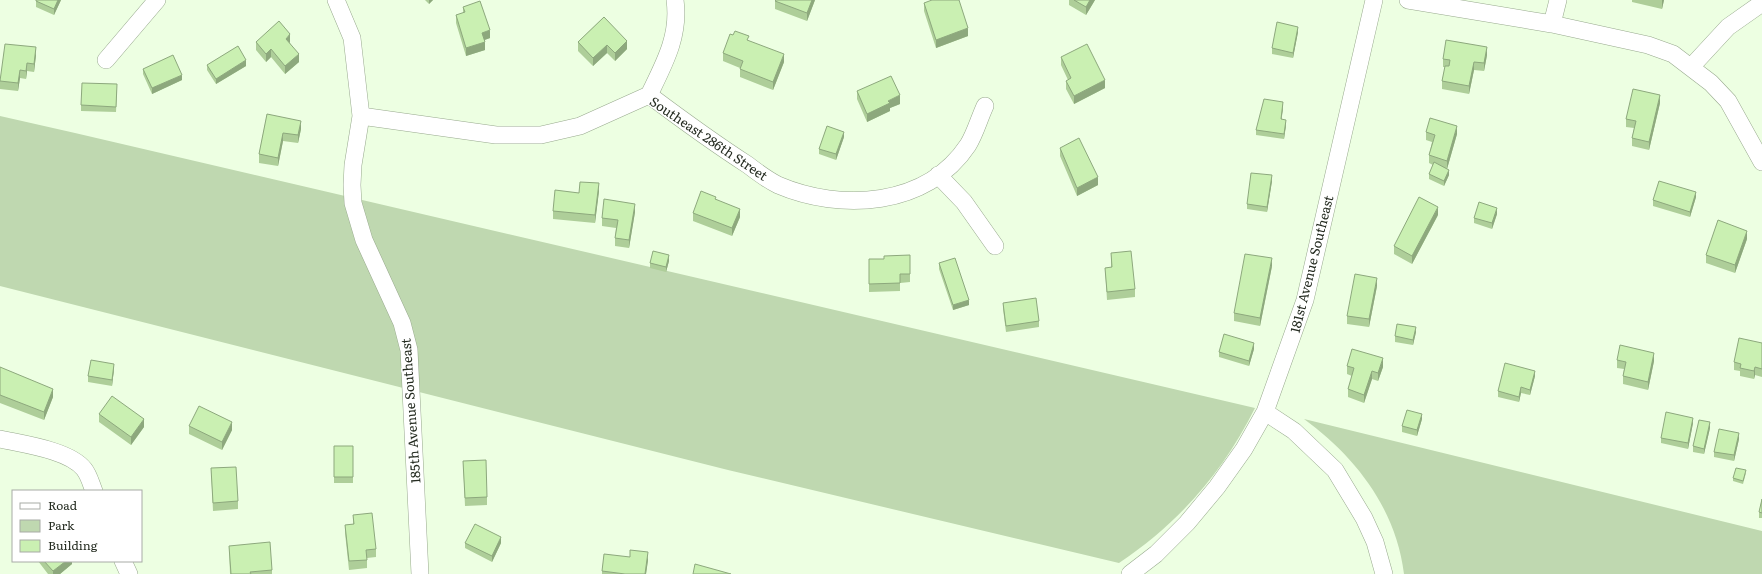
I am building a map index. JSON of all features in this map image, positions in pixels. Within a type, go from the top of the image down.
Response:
[{"type":"street","points":[[106,60],[157,0]]},
{"type":"street","name":"185th Avenue Southeast","points":[[336,0],[352,38],[361,116],[353,172],[353,203],[364,240],[402,323],[409,350],[420,574]]},
{"type":"street","points":[[649,95],[667,58],[674,37],[676,9],[675,0]]},
{"type":"street","name":"181st Avenue Southeast","points":[[1130,574],[1156,554],[1187,523],[1217,488],[1244,449],[1265,412],[1305,300],[1374,0]]},
{"type":"street","points":[[1408,0],[1552,24],[1648,45],[1673,54],[1711,84],[1728,102],[1762,162]]},
{"type":"street","points":[[1552,24],[1558,0]]},
{"type":"street","points":[[1691,67],[1728,28],[1762,3]]},
{"type":"street","name":"Southeast 286th Street","points":[[361,116],[496,135],[541,135],[580,126],[649,95],[727,152],[777,185],[805,194],[834,199],[866,200],[893,197],[918,189],[938,175],[955,161],[968,144],[985,106]]},
{"type":"street","points":[[938,175],[964,202],[995,246]]},
{"type":"street","points":[[1265,412],[1294,431],[1335,470],[1364,518],[1375,542],[1384,574]]},
{"type":"street","points":[[0,439],[49,450],[70,458],[83,467],[94,490]]},
{"type":"street","points":[[123,562],[129,574]]},
{"type":"green space","points":[[0,116],[1255,408],[1229,454],[1198,494],[1161,531],[1119,563],[728,470],[0,286]]},
{"type":"green space","points":[[1304,419],[1762,531],[1762,574],[1404,574],[1400,550],[1383,506],[1370,486],[1340,450]]},
{"type":"building","points":[[36,0],[58,0],[54,9]]},
{"type":"building","points":[[812,0],[807,13],[775,1]]},
{"type":"building","points":[[932,0],[959,0],[968,28],[936,40],[924,3]]},
{"type":"building","points":[[1074,0],[1090,0],[1086,7]]},
{"type":"building","points":[[480,1],[490,30],[482,33],[485,42],[466,48],[456,15],[465,12],[463,7]]},
{"type":"building","points":[[604,17],[627,41],[615,53],[607,45],[593,58],[578,42]]},
{"type":"building","points":[[279,21],[290,34],[286,39],[299,54],[285,66],[271,49],[266,54],[256,42]]},
{"type":"building","points":[[1277,22],[1298,27],[1293,53],[1272,48]]},
{"type":"building","points":[[735,31],[749,36],[747,40],[784,54],[773,82],[740,69],[743,61],[723,53],[730,34],[733,35]]},
{"type":"building","points":[[1446,40],[1487,47],[1484,63],[1474,62],[1469,86],[1442,81],[1445,66],[1449,66],[1450,60],[1443,59]]},
{"type":"building","points":[[5,44],[36,47],[34,64],[27,63],[26,71],[20,70],[18,83],[0,81]]},
{"type":"building","points":[[1087,44],[1105,80],[1074,96],[1066,81],[1071,78],[1061,57]]},
{"type":"building","points":[[238,46],[246,60],[216,79],[207,65]]},
{"type":"building","points":[[173,55],[182,75],[152,88],[143,69]]},
{"type":"building","points":[[891,76],[900,95],[888,101],[890,103],[867,114],[857,91]]},
{"type":"building","points":[[82,83],[117,84],[116,107],[81,105]]},
{"type":"building","points":[[1633,89],[1660,95],[1649,142],[1632,138],[1636,121],[1626,119]]},
{"type":"building","points":[[1264,99],[1283,102],[1281,119],[1286,120],[1284,134],[1256,130]]},
{"type":"building","points":[[267,114],[301,121],[298,135],[283,133],[278,158],[259,154]]},
{"type":"building","points":[[1430,118],[1457,126],[1447,161],[1429,155],[1435,135],[1426,132]]},
{"type":"building","points":[[827,126],[844,132],[836,154],[819,149]]},
{"type":"building","points":[[1079,138],[1098,177],[1077,188],[1060,148]]},
{"type":"building","points":[[1434,162],[1449,170],[1444,181],[1429,174]]},
{"type":"building","points":[[1251,173],[1272,175],[1267,207],[1247,204]]},
{"type":"building","points":[[1659,181],[1696,192],[1690,212],[1653,200]]},
{"type":"building","points":[[580,182],[599,183],[595,215],[553,211],[555,190],[579,193]]},
{"type":"building","points":[[701,191],[716,197],[715,199],[740,209],[732,228],[693,213]]},
{"type":"building","points":[[1419,197],[1438,207],[1412,256],[1394,246]]},
{"type":"building","points":[[604,199],[635,204],[629,240],[615,238],[618,220],[602,218]]},
{"type":"building","points":[[1479,202],[1497,208],[1492,223],[1474,218]]},
{"type":"building","points":[[1718,220],[1747,231],[1735,265],[1706,255]]},
{"type":"building","points":[[653,251],[669,255],[666,267],[650,263]]},
{"type":"building","points":[[1131,251],[1135,289],[1107,292],[1105,268],[1112,267],[1111,253]]},
{"type":"building","points":[[1245,254],[1272,258],[1260,318],[1234,313]]},
{"type":"building","points":[[910,255],[910,274],[900,274],[900,283],[869,284],[869,259],[884,259],[884,256]]},
{"type":"building","points":[[955,258],[969,300],[953,305],[939,263]]},
{"type":"building","points":[[1355,274],[1377,278],[1369,319],[1347,316]]},
{"type":"building","points":[[1036,298],[1039,321],[1006,326],[1003,303]]},
{"type":"building","points":[[1397,324],[1416,327],[1413,340],[1395,336]]},
{"type":"building","points":[[1224,334],[1254,343],[1249,361],[1219,352]]},
{"type":"building","points":[[1739,338],[1762,343],[1762,369],[1755,367],[1754,371],[1740,368],[1741,364],[1734,362]]},
{"type":"building","points":[[1620,345],[1654,353],[1648,382],[1623,376],[1626,362],[1617,360]]},
{"type":"building","points":[[1352,349],[1383,358],[1378,373],[1372,371],[1364,395],[1348,389],[1354,368],[1347,366]]},
{"type":"building","points":[[91,360],[114,364],[112,380],[88,376]]},
{"type":"building","points":[[1505,363],[1535,371],[1530,390],[1521,387],[1519,397],[1498,391]]},
{"type":"building","points":[[0,367],[53,389],[44,412],[0,395]]},
{"type":"building","points":[[112,396],[144,419],[131,437],[99,414]]},
{"type":"building","points":[[199,406],[232,422],[222,442],[189,426]]},
{"type":"building","points":[[1407,410],[1422,414],[1417,430],[1402,426]]},
{"type":"building","points":[[1666,412],[1693,418],[1688,443],[1661,438]]},
{"type":"building","points":[[1699,420],[1710,422],[1704,449],[1693,446]]},
{"type":"building","points":[[1719,429],[1739,433],[1734,455],[1714,452]]},
{"type":"building","points":[[334,446],[353,446],[353,477],[334,477]]},
{"type":"building","points":[[486,460],[487,497],[465,498],[463,461]]},
{"type":"building","points":[[236,467],[238,501],[213,503],[211,468]]},
{"type":"building","points":[[1736,468],[1746,470],[1743,481],[1733,478]]},
{"type":"building","points":[[1762,499],[1762,513],[1759,512]]},
{"type":"building","points":[[372,513],[376,549],[366,550],[367,560],[349,561],[345,525],[354,524],[353,515]]},
{"type":"building","points":[[475,524],[501,537],[492,556],[465,543]]},
{"type":"building","points":[[270,542],[272,570],[250,572],[251,574],[231,574],[229,546]]},
{"type":"building","points":[[630,550],[648,552],[645,574],[625,574],[602,571],[604,554],[630,557]]},
{"type":"building","points":[[45,562],[65,562],[53,571]]},
{"type":"building","points":[[695,564],[731,574],[693,574]]}]
